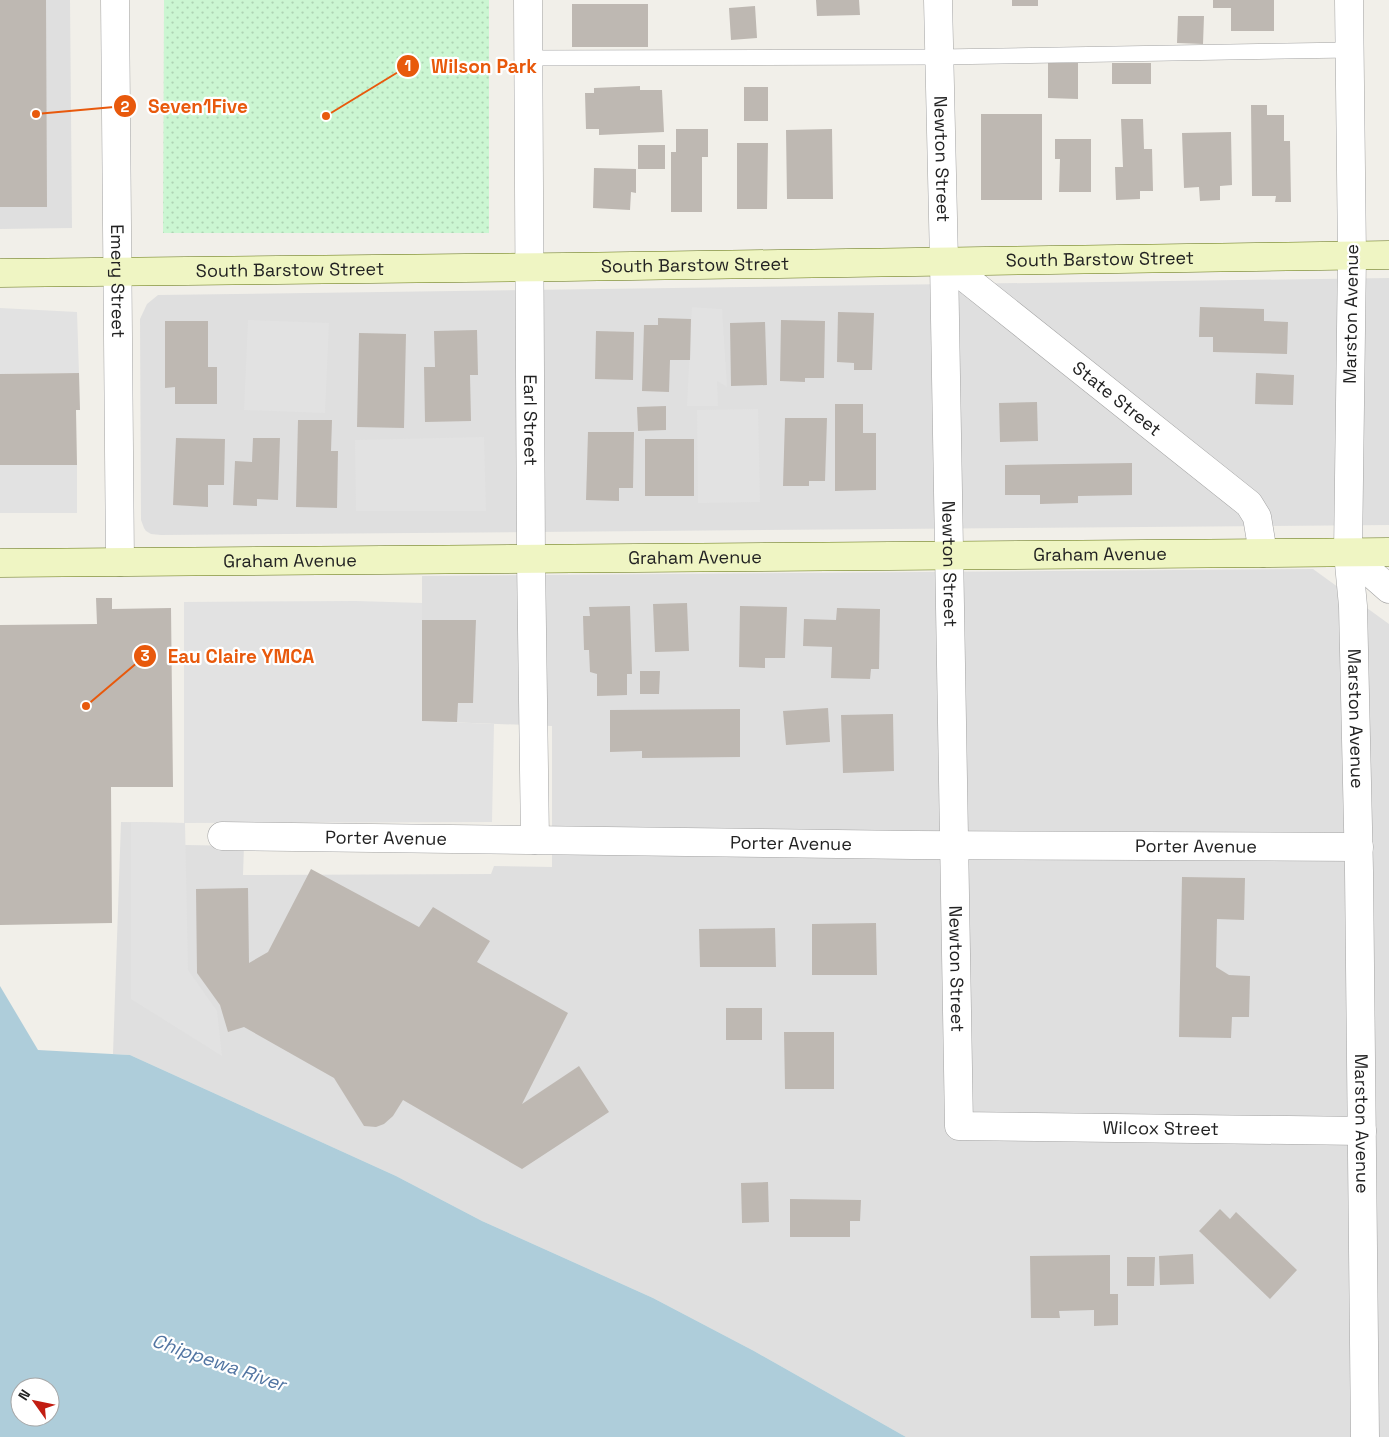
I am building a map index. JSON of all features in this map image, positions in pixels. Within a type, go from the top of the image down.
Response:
[{"type":"street","name":"Emery Street","points":[[115,0],[120,562]]},
{"type":"street","name":"Earl Street","points":[[528,0],[531,559],[535,840]]},
{"type":"street","name":"Newton Street","points":[[938,0],[959,1126]]},
{"type":"street","name":"Marston Avenue","points":[[1349,0],[1352,256],[1348,552],[1353,606],[1359,846],[1365,1437]]},
{"type":"street","name":"South Barstow Street","points":[[0,273],[1389,255]]},
{"type":"street","name":"State Street","points":[[944,261],[1250,504],[1257,517],[1263,553]]},
{"type":"street","points":[[1348,552],[1389,589]]},
{"type":"street","name":"Graham Avenue","points":[[0,563],[1389,552]]},
{"type":"street","name":"Porter Avenue","points":[[222,836],[954,845],[1359,846]]},
{"type":"street","name":"Wilcox Street","points":[[959,1126],[1362,1131]]},
{"type":"lane","points":[[528,58],[939,57],[1350,50]]},
{"type":"shaded area","points":[[0,0],[70,0],[72,228],[0,229]]},
{"type":"shaded area","points":[[1389,278],[1389,525],[161,535],[151,534],[146,531],[141,520],[140,319],[147,304],[158,295]]},
{"type":"shaded area","points":[[692,307],[722,309],[727,387],[717,381],[718,406],[687,406]]},
{"type":"shaded area","points":[[0,308],[77,312],[79,373],[0,374]]},
{"type":"shaded area","points":[[248,320],[329,323],[325,413],[244,410]]},
{"type":"shaded area","points":[[758,409],[760,502],[698,503],[697,410]]},
{"type":"shaded area","points":[[484,437],[486,511],[356,511],[355,440]]},
{"type":"shaded area","points":[[0,465],[77,465],[77,513],[0,513]]},
{"type":"shaded area","points":[[1313,569],[1389,624],[1389,1437],[906,1437],[754,1351],[653,1298],[482,1221],[396,1176],[130,1055],[113,1054],[121,822],[184,823],[185,845],[244,846],[243,875],[491,874],[494,866],[552,867],[552,726],[422,721],[422,576]]},
{"type":"shaded area","points":[[356,601],[422,603],[422,721],[494,724],[492,822],[185,823],[188,970],[217,1011],[222,1056],[131,999],[131,822],[184,823],[184,602]]},
{"type":"green space","points":[[164,0],[489,0],[489,233],[163,233]]},
{"type":"water","name":"Chippewa River","points":[[0,986],[38,1050],[130,1055],[396,1176],[482,1221],[653,1298],[754,1351],[906,1437],[0,1437]]},
{"type":"building","points":[[0,0],[46,0],[47,207],[0,207]]},
{"type":"building","points":[[816,0],[859,0],[860,15],[817,16]]},
{"type":"building","points":[[1012,0],[1038,0],[1038,6],[1012,6]]},
{"type":"building","points":[[1213,0],[1274,0],[1274,31],[1231,31],[1231,8],[1213,8]]},
{"type":"building","points":[[572,4],[648,4],[648,47],[572,47]]},
{"type":"building","points":[[755,6],[757,38],[731,40],[729,8]]},
{"type":"building","points":[[1178,16],[1204,16],[1203,44],[1177,43]]},
{"type":"building","points":[[1048,63],[1078,63],[1078,99],[1048,98]]},
{"type":"building","points":[[1112,63],[1151,63],[1151,84],[1112,84]]},
{"type":"building","points":[[640,86],[640,90],[662,90],[664,132],[599,135],[599,129],[586,129],[585,93],[594,93],[594,88]]},
{"type":"building","points":[[744,87],[768,87],[768,121],[744,121]]},
{"type":"building","points":[[1251,105],[1267,105],[1267,115],[1284,115],[1284,141],[1290,141],[1291,202],[1275,202],[1276,196],[1252,196]]},
{"type":"building","points":[[981,114],[1042,114],[1042,200],[981,200]]},
{"type":"building","points":[[1121,119],[1143,119],[1144,149],[1152,149],[1153,191],[1140,191],[1140,199],[1116,200],[1115,167],[1123,167]]},
{"type":"building","points":[[676,129],[708,129],[708,157],[702,157],[702,212],[671,212],[671,152],[676,152]]},
{"type":"building","points":[[832,129],[833,199],[787,199],[786,130]]},
{"type":"building","points":[[1231,132],[1232,185],[1220,186],[1220,200],[1200,201],[1199,187],[1184,188],[1182,133]]},
{"type":"building","points":[[1055,139],[1091,139],[1091,192],[1059,192],[1060,159],[1055,159]]},
{"type":"building","points":[[737,143],[768,143],[767,209],[737,209]]},
{"type":"building","points":[[638,145],[665,145],[665,169],[638,169]]},
{"type":"building","points":[[594,168],[636,169],[636,193],[631,192],[630,210],[593,208]]},
{"type":"building","points":[[1200,307],[1264,309],[1264,321],[1288,322],[1287,354],[1213,352],[1213,337],[1199,337]]},
{"type":"building","points":[[838,312],[874,313],[872,370],[854,370],[854,363],[837,362]]},
{"type":"building","points":[[658,318],[691,319],[690,360],[670,360],[669,392],[642,391],[644,325],[658,325]]},
{"type":"building","points":[[781,320],[825,321],[824,378],[805,378],[805,382],[780,381]]},
{"type":"building","points":[[165,321],[208,321],[208,367],[217,367],[217,404],[175,404],[175,387],[165,388]]},
{"type":"building","points":[[765,322],[767,385],[731,386],[730,323]]},
{"type":"building","points":[[477,330],[478,375],[470,375],[471,421],[425,422],[424,367],[435,367],[434,331]]},
{"type":"building","points":[[596,331],[634,332],[633,380],[595,379]]},
{"type":"building","points":[[359,333],[406,334],[404,428],[357,427]]},
{"type":"building","points":[[79,373],[80,410],[76,410],[77,465],[0,465],[0,374]]},
{"type":"building","points":[[1256,373],[1294,375],[1293,405],[1255,404]]},
{"type":"building","points":[[1037,402],[1038,441],[1000,442],[999,403]]},
{"type":"building","points":[[835,404],[863,404],[863,433],[876,433],[876,490],[835,491]]},
{"type":"building","points":[[666,406],[666,430],[638,431],[637,407]]},
{"type":"building","points":[[785,418],[827,418],[825,481],[809,481],[809,486],[783,486]]},
{"type":"building","points":[[298,420],[332,420],[331,451],[338,451],[337,508],[296,507]]},
{"type":"building","points":[[588,432],[634,432],[633,488],[619,488],[619,501],[586,500]]},
{"type":"building","points":[[176,438],[225,439],[224,485],[208,485],[208,507],[173,505]]},
{"type":"building","points":[[253,438],[280,438],[278,500],[257,499],[257,506],[233,505],[235,461],[252,462]]},
{"type":"building","points":[[645,439],[694,439],[694,496],[645,496]]},
{"type":"building","points":[[1132,463],[1132,495],[1078,496],[1078,503],[1040,504],[1040,495],[1005,495],[1005,465]]},
{"type":"building","points":[[96,598],[112,598],[112,609],[171,608],[173,787],[111,787],[112,923],[0,925],[0,625],[97,624]]},
{"type":"building","points":[[687,603],[689,651],[655,652],[653,604]]},
{"type":"building","points":[[630,606],[632,674],[627,674],[627,695],[597,696],[597,674],[590,672],[589,650],[584,650],[583,616],[590,616],[589,607]]},
{"type":"building","points":[[740,606],[787,607],[785,658],[765,658],[765,668],[739,667]]},
{"type":"building","points":[[837,608],[880,609],[879,669],[871,669],[870,679],[831,678],[832,647],[803,646],[804,619],[836,620]]},
{"type":"building","points":[[422,620],[476,620],[473,703],[458,703],[457,722],[422,721]]},
{"type":"building","points":[[640,671],[660,671],[659,694],[640,694]]},
{"type":"building","points":[[828,708],[830,742],[786,745],[783,711]]},
{"type":"building","points":[[740,709],[740,757],[642,758],[642,751],[610,752],[610,710]]},
{"type":"building","points":[[893,714],[894,771],[843,773],[841,715]]},
{"type":"building","points":[[311,869],[419,927],[433,907],[490,941],[477,962],[568,1013],[522,1104],[579,1066],[609,1112],[522,1169],[403,1100],[393,1116],[384,1124],[376,1127],[364,1126],[334,1078],[244,1027],[228,1032],[220,1005],[197,973],[196,889],[248,888],[249,963],[268,952]]},
{"type":"building","points":[[1182,877],[1245,878],[1244,920],[1217,919],[1216,967],[1229,975],[1250,976],[1249,1017],[1232,1017],[1231,1038],[1179,1037]]},
{"type":"building","points":[[876,923],[877,975],[812,975],[812,924]]},
{"type":"building","points":[[775,928],[776,967],[700,967],[699,929]]},
{"type":"building","points":[[726,1008],[762,1008],[762,1040],[726,1040]]},
{"type":"building","points":[[784,1032],[834,1032],[834,1089],[785,1089]]},
{"type":"building","points":[[768,1182],[769,1222],[742,1223],[741,1183]]},
{"type":"building","points":[[790,1199],[861,1200],[860,1221],[850,1221],[850,1237],[790,1237]]},
{"type":"building","points":[[1220,1209],[1230,1219],[1236,1212],[1297,1270],[1270,1299],[1199,1231]]},
{"type":"building","points":[[1193,1254],[1194,1284],[1160,1285],[1159,1256]]},
{"type":"building","points":[[1110,1255],[1110,1294],[1118,1294],[1118,1325],[1094,1326],[1094,1310],[1059,1311],[1060,1318],[1031,1318],[1030,1256]]},
{"type":"building","points":[[1127,1257],[1155,1257],[1154,1286],[1127,1286]]},
{"type":"place","name":"Seven1Five","points":[[36,114]]},
{"type":"place","name":"Wilson Park","points":[[326,116]]},
{"type":"place","name":"Eau Claire YMCA","points":[[86,706]]}]
